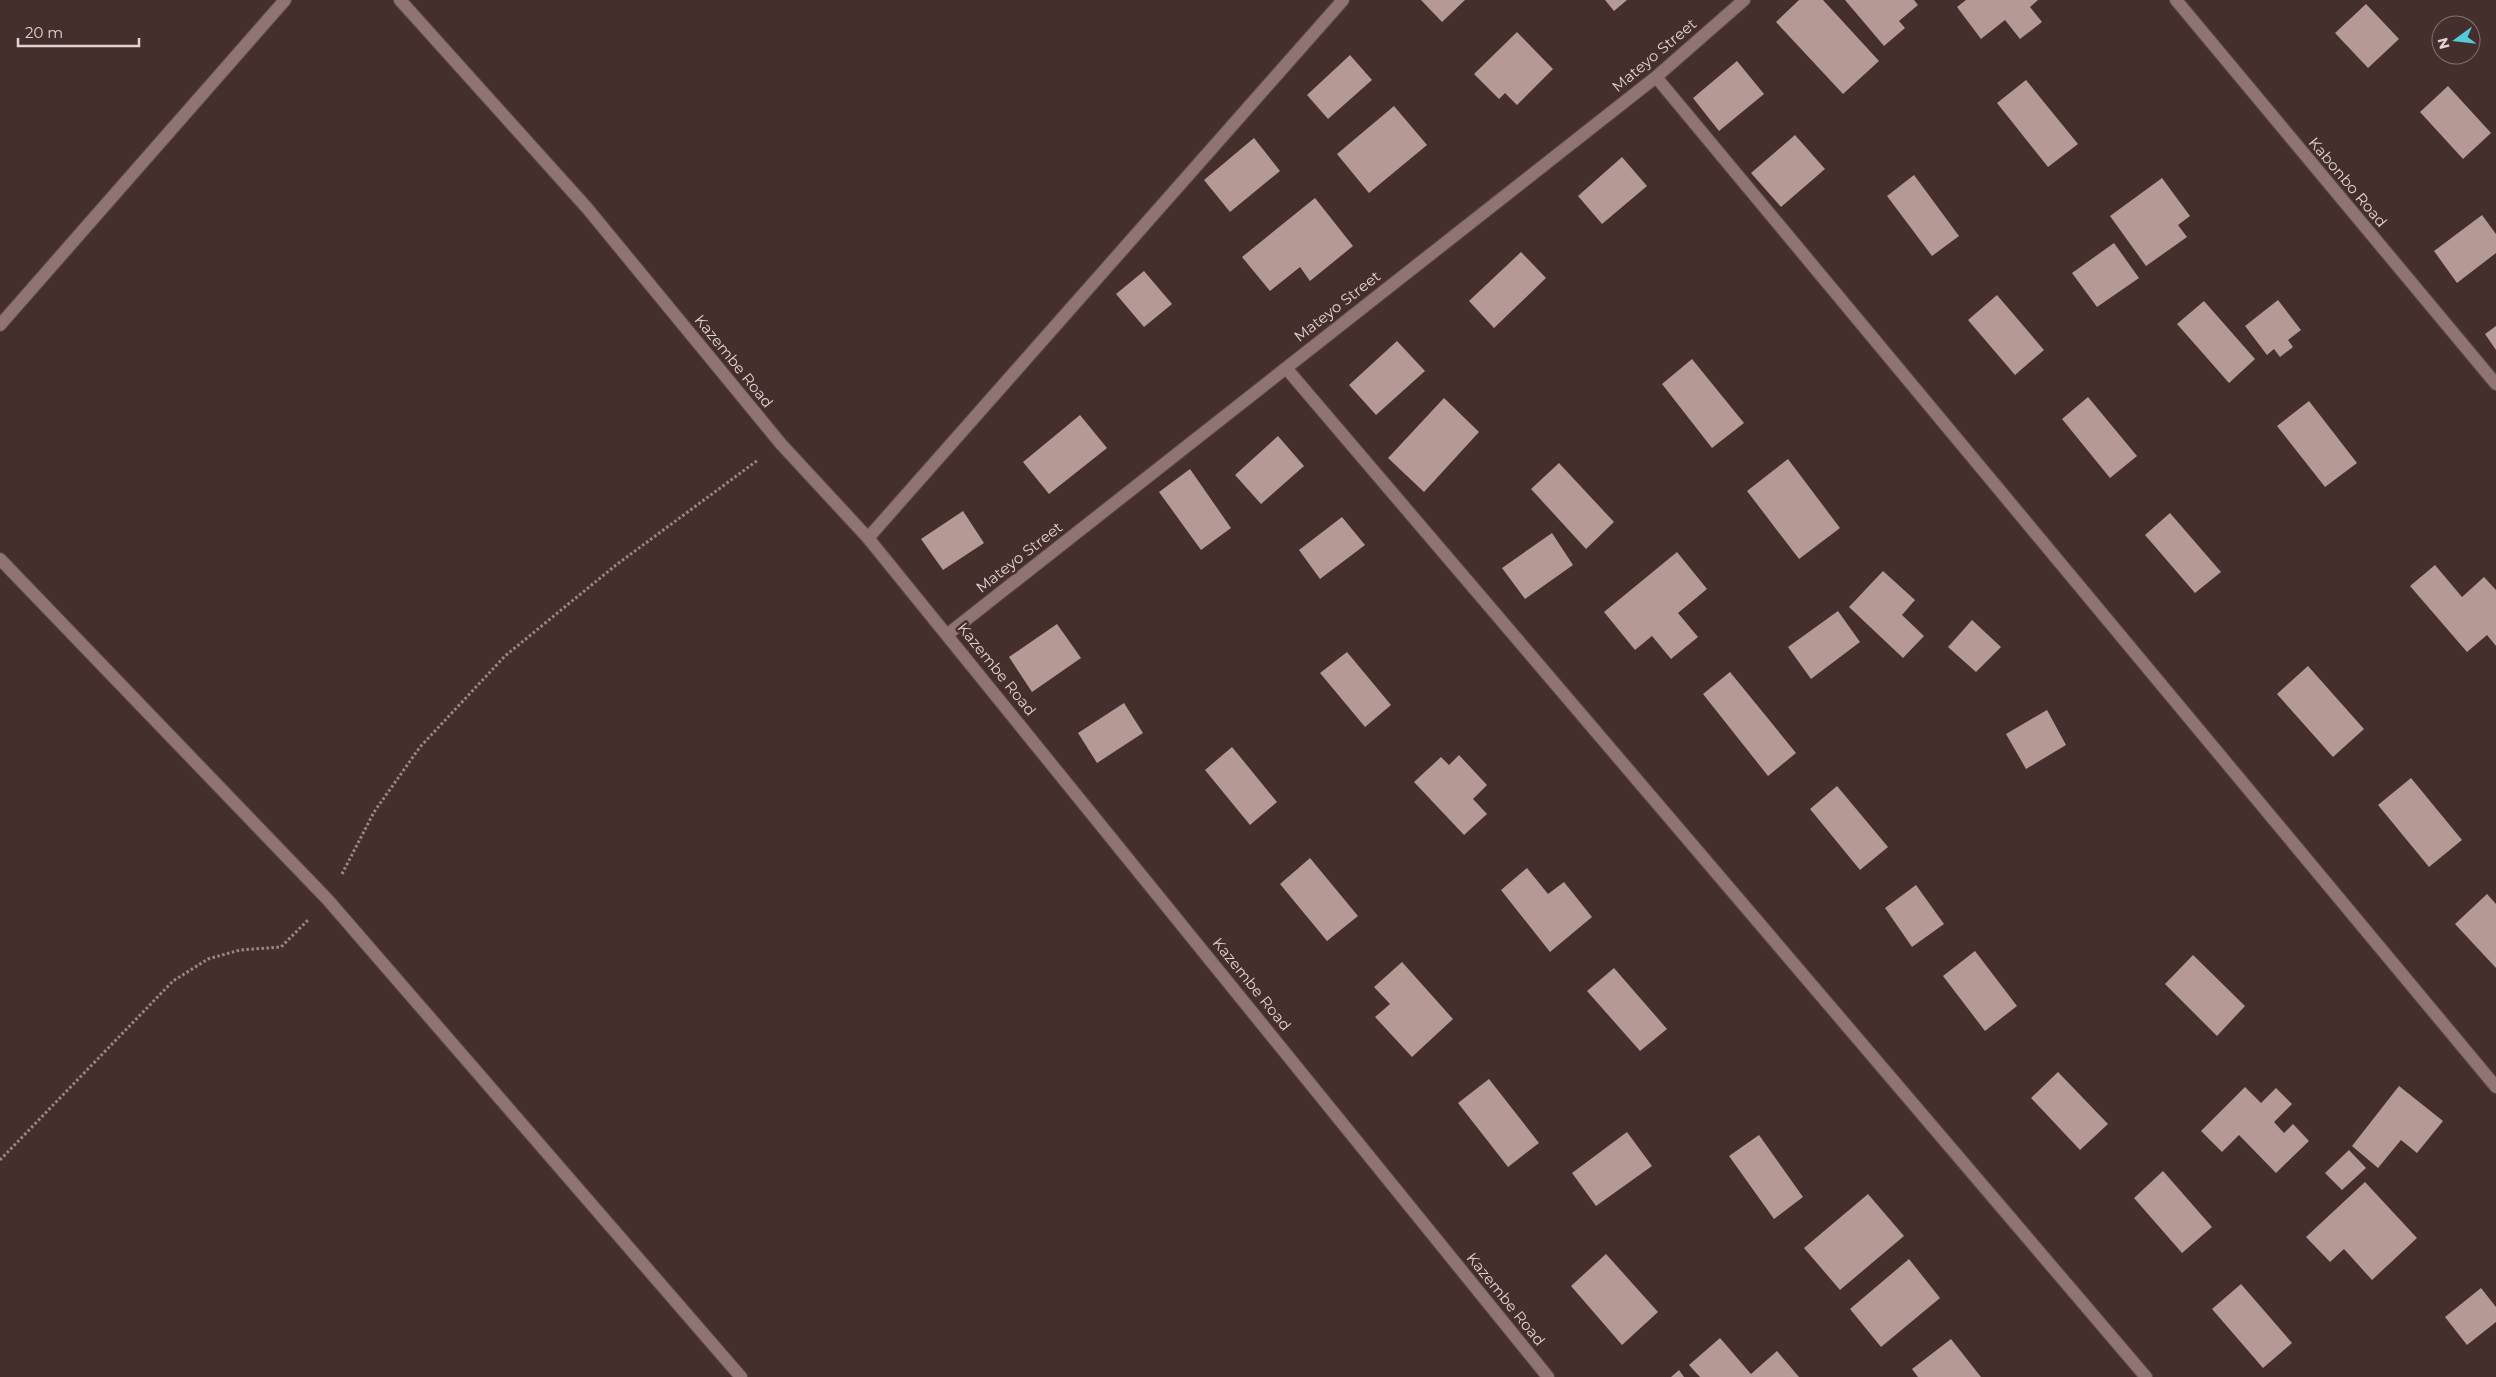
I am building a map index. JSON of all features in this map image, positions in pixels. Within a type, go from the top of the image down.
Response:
[{"type":"street","points":[[0,325],[285,0]]},
{"type":"street","name":"Kazembe Road","points":[[400,0],[587,208],[781,444],[868,538],[948,634],[1548,1377]]},
{"type":"street","points":[[868,538],[1343,0]]},
{"type":"street","name":"Mateyo Street","points":[[948,634],[1656,77],[1744,0]]},
{"type":"street","name":"Kabonbo Road","points":[[2176,0],[2496,384]]},
{"type":"street","points":[[1656,77],[2496,1087]]},
{"type":"street","points":[[1286,368],[2146,1377]]},
{"type":"street","points":[[0,558],[328,900],[741,1377]]},
{"type":"path","points":[[0,1160],[173,981],[208,959],[240,950],[281,948],[328,900],[374,812],[420,748],[505,656],[616,565],[781,444]]},
{"type":"building","points":[[1421,0],[1465,0],[1442,22]]},
{"type":"building","points":[[1605,0],[1627,0],[1614,11]]},
{"type":"building","points":[[1799,0],[1823,0],[1879,61],[1843,94],[1776,22]]},
{"type":"building","points":[[1845,0],[1914,0],[1918,5],[1899,21],[1905,28],[1884,46]]},
{"type":"building","points":[[1966,0],[2038,0],[2030,7],[2042,22],[2020,39],[2005,20],[1981,39],[1957,7]]},
{"type":"building","points":[[2366,4],[2399,39],[2368,68],[2335,33]]},
{"type":"building","points":[[1517,32],[1553,69],[1517,105],[1505,93],[1499,99],[1474,74]]},
{"type":"building","points":[[1350,55],[1372,80],[1328,119],[1307,95]]},
{"type":"building","points":[[1737,61],[1764,94],[1719,131],[1693,98]]},
{"type":"building","points":[[2026,80],[2078,144],[2048,167],[1997,103]]},
{"type":"building","points":[[2448,86],[2491,133],[2463,159],[2420,112]]},
{"type":"building","points":[[1394,106],[1427,145],[1369,193],[1337,154]]},
{"type":"building","points":[[1795,135],[1825,169],[1781,207],[1751,173]]},
{"type":"building","points":[[1254,138],[1280,171],[1230,212],[1204,180]]},
{"type":"building","points":[[1622,157],[1647,186],[1602,224],[1578,196]]},
{"type":"building","points":[[1914,175],[1959,236],[1932,256],[1887,196]]},
{"type":"building","points":[[2162,178],[2190,216],[2178,225],[2187,237],[2146,266],[2110,216]]},
{"type":"building","points":[[1315,198],[1353,246],[1310,281],[1300,267],[1270,291],[1242,257]]},
{"type":"building","points":[[2482,215],[2496,234],[2496,253],[2457,283],[2434,251]]},
{"type":"building","points":[[2114,243],[2139,278],[2097,307],[2072,273]]},
{"type":"building","points":[[1521,252],[1546,278],[1494,328],[1469,301]]},
{"type":"building","points":[[1144,271],[1172,304],[1144,327],[1116,294]]},
{"type":"building","points":[[1997,295],[2044,350],[2015,375],[1968,320]]},
{"type":"building","points":[[2278,300],[2301,330],[2288,340],[2293,347],[2280,357],[2274,349],[2267,355],[2245,326]]},
{"type":"building","points":[[2204,301],[2255,359],[2229,383],[2177,324]]},
{"type":"building","points":[[2496,326],[2496,350],[2485,334]]},
{"type":"building","points":[[1397,341],[1425,371],[1376,415],[1349,385]]},
{"type":"building","points":[[1692,359],[1744,423],[1712,448],[1662,384]]},
{"type":"building","points":[[2088,397],[2137,456],[2110,478],[2062,419]]},
{"type":"building","points":[[1444,398],[1479,432],[1424,492],[1388,458]]},
{"type":"building","points":[[2309,401],[2357,463],[2325,487],[2277,426]]},
{"type":"building","points":[[1080,415],[1107,448],[1049,494],[1023,462]]},
{"type":"building","points":[[1278,436],[1304,466],[1261,504],[1235,475]]},
{"type":"building","points":[[1788,459],[1840,528],[1799,559],[1747,491]]},
{"type":"building","points":[[1559,463],[1614,522],[1586,549],[1531,489]]},
{"type":"building","points":[[1190,469],[1231,528],[1201,550],[1159,492]]},
{"type":"building","points":[[963,511],[984,543],[943,570],[921,539]]},
{"type":"building","points":[[2170,513],[2221,572],[2195,593],[2145,535]]},
{"type":"building","points":[[1342,517],[1365,545],[1320,579],[1299,550]]},
{"type":"building","points":[[1552,533],[1573,565],[1525,599],[1502,568]]},
{"type":"building","points":[[1677,552],[1707,589],[1678,613],[1698,637],[1671,659],[1652,636],[1635,650],[1604,612]]},
{"type":"building","points":[[2435,565],[2462,597],[2484,577],[2496,590],[2496,646],[2487,635],[2467,652],[2410,586]]},
{"type":"building","points":[[1883,571],[1915,600],[1902,615],[1924,636],[1903,658],[1849,607]]},
{"type":"building","points":[[1838,611],[1860,642],[1811,679],[1788,647]]},
{"type":"building","points":[[1972,620],[2001,647],[1976,672],[1948,647]]},
{"type":"building","points":[[1057,624],[1081,658],[1032,692],[1009,657]]},
{"type":"building","points":[[1347,652],[1391,705],[1365,727],[1320,673]]},
{"type":"building","points":[[2308,666],[2364,729],[2333,757],[2277,694]]},
{"type":"building","points":[[1730,672],[1796,753],[1768,776],[1703,694]]},
{"type":"building","points":[[1124,703],[1143,733],[1097,763],[1078,733]]},
{"type":"building","points":[[2047,710],[2066,745],[2026,769],[2006,734]]},
{"type":"building","points":[[1232,747],[1277,802],[1250,825],[1205,770]]},
{"type":"building","points":[[1459,755],[1487,785],[1473,799],[1487,814],[1464,835],[1414,782],[1441,757],[1449,765]]},
{"type":"building","points":[[2411,778],[2462,840],[2429,867],[2378,805]]},
{"type":"building","points":[[1837,786],[1888,847],[1860,870],[1810,809]]},
{"type":"building","points":[[1310,858],[1358,916],[1327,941],[1280,884]]},
{"type":"building","points":[[1527,868],[1548,894],[1564,882],[1592,917],[1550,952],[1501,890]]},
{"type":"building","points":[[1916,885],[1944,924],[1912,947],[1885,908]]},
{"type":"building","points":[[2487,894],[2496,904],[2496,968],[2455,924]]},
{"type":"building","points":[[1975,951],[2017,1006],[1985,1031],[1943,976]]},
{"type":"building","points":[[2193,955],[2245,1006],[2217,1036],[2165,984]]},
{"type":"building","points":[[1402,962],[1453,1019],[1412,1057],[1375,1017],[1390,1004],[1374,987]]},
{"type":"building","points":[[1614,968],[1667,1029],[1640,1051],[1587,991]]},
{"type":"building","points":[[2058,1072],[2108,1124],[2080,1150],[2031,1098]]},
{"type":"building","points":[[1489,1079],[1539,1143],[1508,1167],[1458,1103]]},
{"type":"building","points":[[2399,1086],[2443,1121],[2417,1153],[2401,1140],[2378,1168],[2352,1146]]},
{"type":"building","points":[[2245,1087],[2261,1103],[2276,1088],[2292,1104],[2274,1122],[2284,1133],[2293,1124],[2309,1141],[2276,1173],[2239,1135],[2222,1152],[2201,1131]]},
{"type":"building","points":[[1627,1132],[1652,1166],[1596,1206],[1572,1173]]},
{"type":"building","points":[[1759,1135],[1803,1197],[1774,1219],[1729,1156]]},
{"type":"building","points":[[2349,1150],[2366,1168],[2342,1190],[2325,1173]]},
{"type":"building","points":[[2163,1171],[2212,1227],[2182,1253],[2134,1198]]},
{"type":"building","points":[[2365,1182],[2417,1238],[2372,1280],[2344,1249],[2330,1262],[2306,1237]]},
{"type":"building","points":[[1868,1194],[1904,1236],[1840,1290],[1804,1248]]},
{"type":"building","points":[[1606,1254],[1658,1312],[1622,1345],[1571,1286]]},
{"type":"building","points":[[1909,1259],[1940,1298],[1881,1347],[1850,1309]]},
{"type":"building","points":[[2241,1284],[2292,1343],[2263,1368],[2212,1309]]},
{"type":"building","points":[[2481,1288],[2496,1307],[2496,1322],[2467,1345],[2445,1317]]},
{"type":"building","points":[[1720,1338],[1751,1374],[1777,1351],[1799,1377],[1700,1377],[1689,1365]]},
{"type":"building","points":[[1951,1339],[1981,1377],[1918,1377],[1912,1369]]},
{"type":"building","points":[[1679,1370],[1684,1377],[1671,1377]]}]
